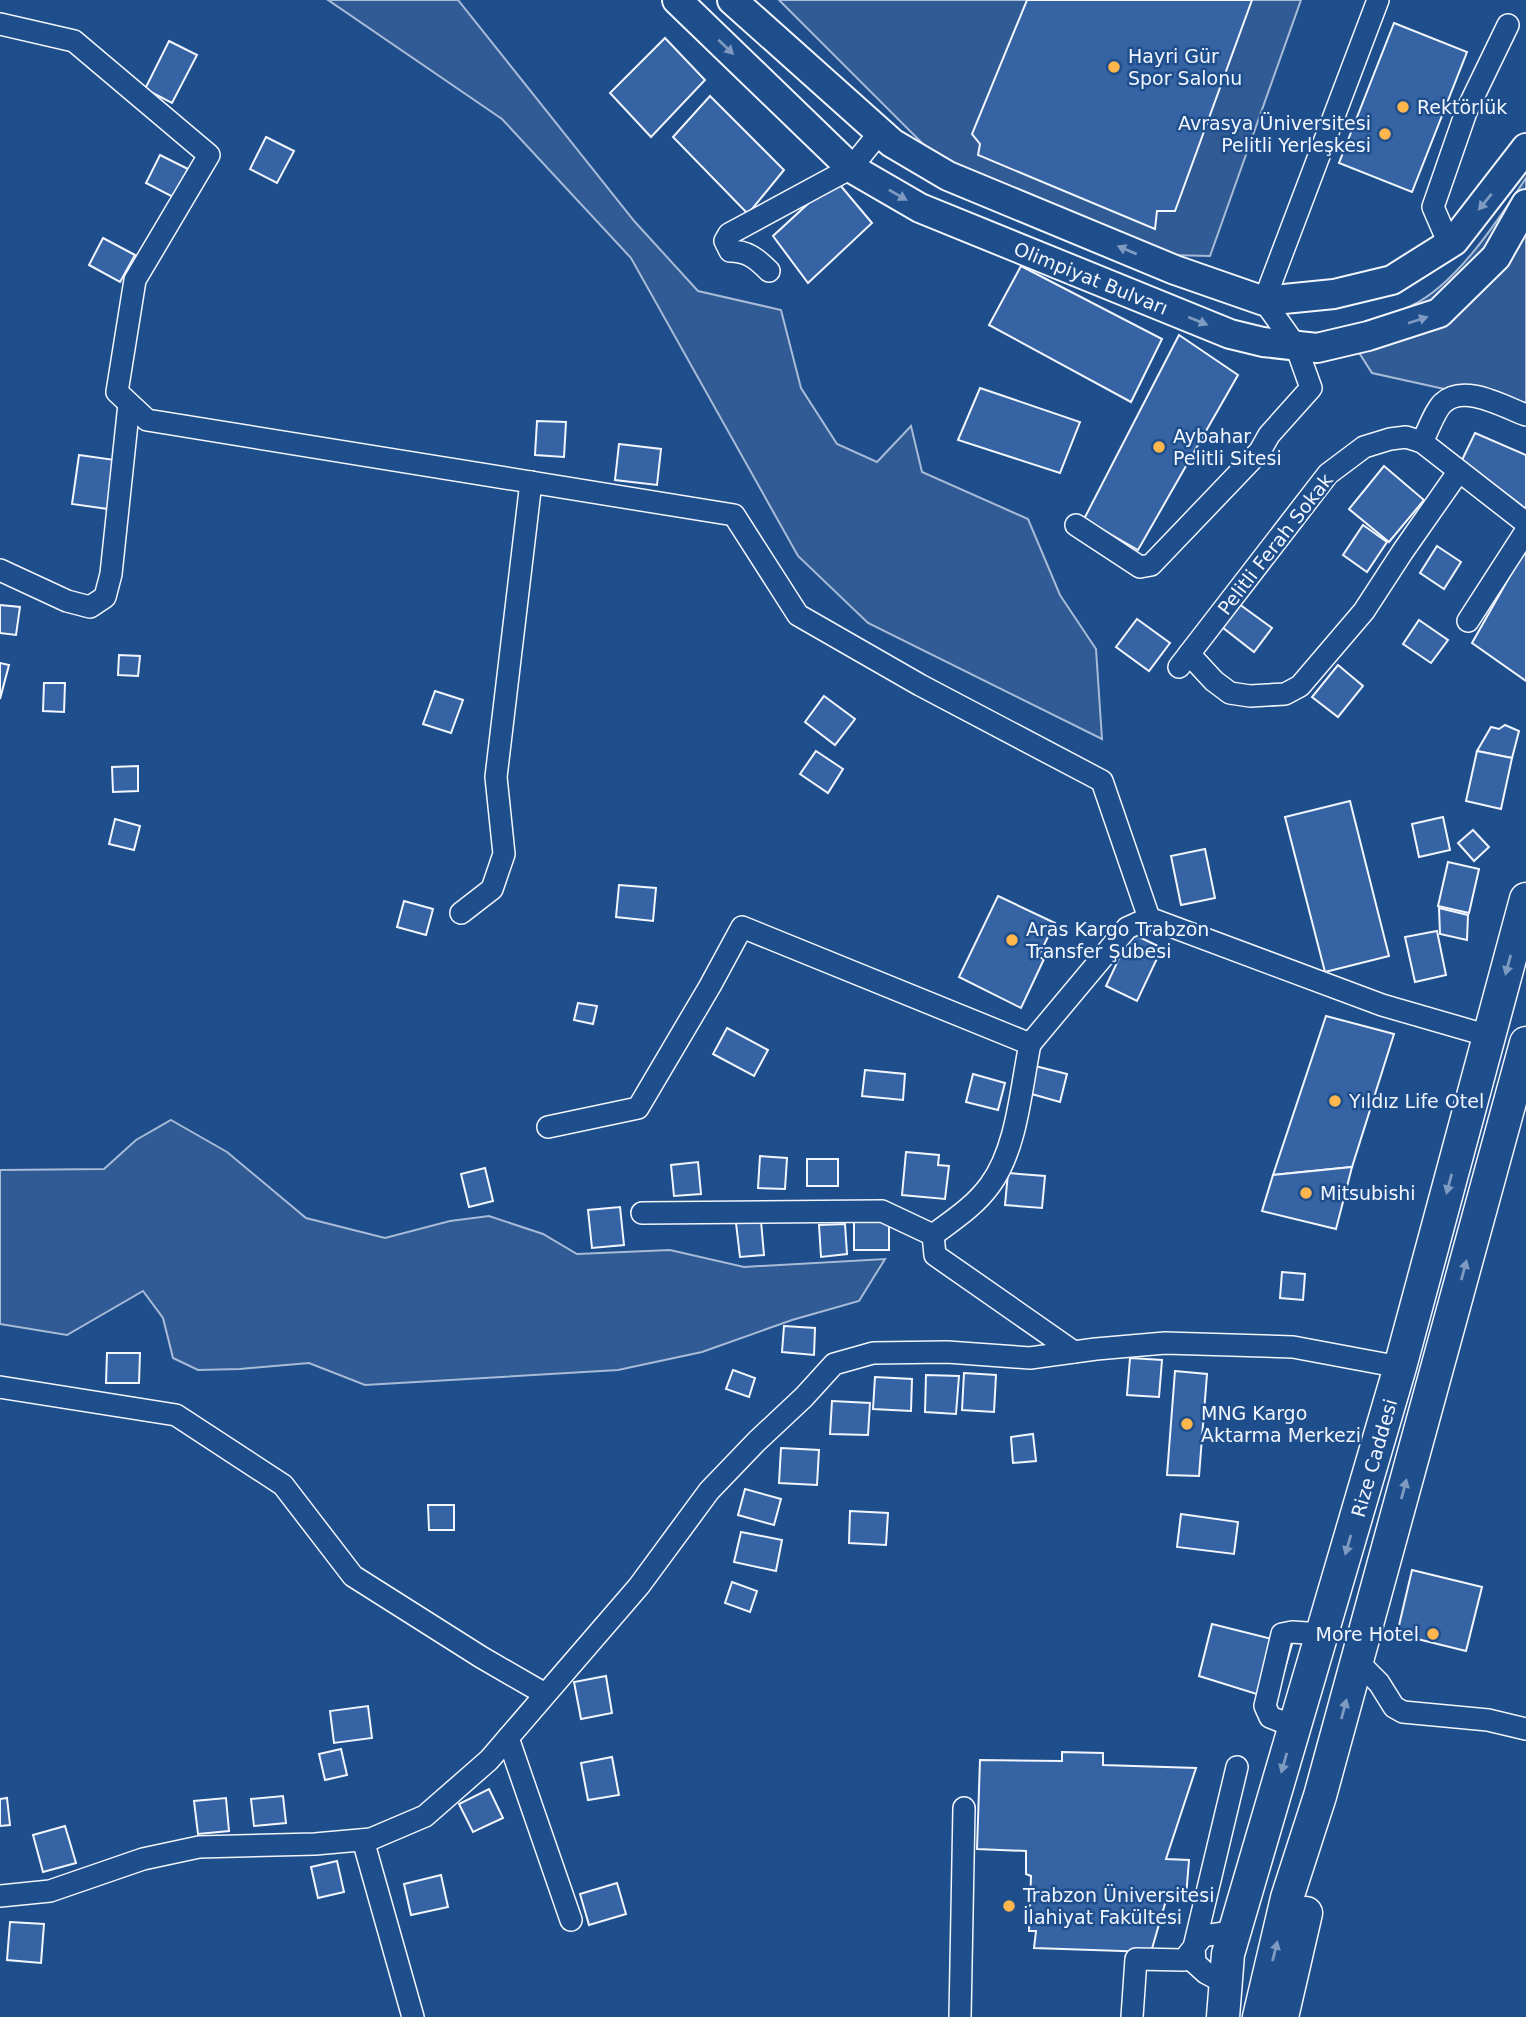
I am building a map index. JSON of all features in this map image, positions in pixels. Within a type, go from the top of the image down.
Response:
[{"type":"highway","name":"Rize Caddesi","points":[[1223,2017],[1228,1955],[1400,1367],[1526,899]]},
{"type":"highway","name":"Rize Caddesi","points":[[1259,2017],[1287,1898],[1320,1796],[1526,1043]]},
{"type":"highway","points":[[1282,2017],[1307,1908],[1320,1796]]},
{"type":"highway","points":[[1210,2017],[1228,1955]]},
{"type":"main road","name":"Olimpiyat Bulvarı","points":[[677,0],[850,167],[920,208],[1230,334],[1263,342],[1317,348],[1368,336],[1439,313],[1496,257],[1526,204]]},
{"type":"main road","name":"Olimpiyat Bulvarı","points":[[732,0],[892,143],[948,176],[1175,270],[1264,300],[1334,294],[1392,279],[1449,244],[1526,148]]},
{"type":"street","points":[[1076,524],[1140,567],[1151,565],[1260,451],[1269,435],[1311,388],[1296,346],[1264,300],[1375,7]]},
{"type":"street","points":[[0,24],[74,41],[209,155],[135,280],[117,392],[147,420],[734,515],[797,615],[920,685],[1102,781],[1149,918]]},
{"type":"street","points":[[1449,244],[1433,207],[1466,112],[1508,25]]},
{"type":"street","points":[[769,271],[744,251],[730,251],[724,242],[729,234],[850,167],[880,132]]},
{"type":"street","points":[[1526,415],[1481,398],[1460,395],[1443,403],[1422,442],[1526,523]]},
{"type":"street","points":[[0,570],[66,601],[90,607],[105,597],[111,575],[129,404]]},
{"type":"street","name":"Pelitli Ferah Sokak","points":[[1422,442],[1406,437],[1364,447],[1328,474],[1184,661],[1230,693],[1250,696],[1284,694],[1300,686],[1364,611],[1459,471]]},
{"type":"street","points":[[461,913],[492,890],[504,854],[496,777],[531,482]]},
{"type":"street","points":[[1468,621],[1526,531]]},
{"type":"street","points":[[933,1235],[967,1210],[991,1184],[1008,1153],[1030,1044],[1127,928],[1149,918],[1382,1005],[1489,1036]]},
{"type":"street","points":[[548,1127],[638,1108],[743,927],[1030,1044]]},
{"type":"street","points":[[642,1213],[883,1211],[933,1235]]},
{"type":"street","points":[[933,1235],[935,1255],[1074,1352]]},
{"type":"street","points":[[0,1896],[50,1891],[144,1859],[199,1847],[315,1844],[370,1839],[425,1816],[489,1760],[639,1587],[709,1491],[834,1364],[873,1353],[947,1352],[1030,1359],[1165,1343],[1293,1347],[1400,1367]]},
{"type":"street","points":[[0,1387],[176,1415],[283,1485],[353,1576],[545,1694]]},
{"type":"street","points":[[1357,1661],[1379,1683],[1394,1707],[1403,1712],[1488,1720],[1526,1729]]},
{"type":"street","points":[[508,1738],[571,1920]]},
{"type":"street","points":[[1132,2017],[1136,1959],[1184,1960],[1194,1947],[1203,1936],[1228,1955],[1206,1973],[1195,1963],[1194,1947],[1237,1767]]},
{"type":"street","points":[[960,2017],[964,1808]]},
{"type":"street","points":[[363,1840],[413,2017]]},
{"type":"shaded area","points":[[328,0],[458,0],[635,222],[698,291],[781,310],[801,388],[837,444],[877,462],[911,426],[922,472],[1028,519],[1060,595],[1096,649],[1102,739],[868,623],[798,556],[631,258],[502,119]]},
{"type":"shaded area","points":[[779,0],[1301,0],[1210,256],[1170,255],[940,161]]},
{"type":"shaded area","points":[[1526,178],[1526,407],[1372,373],[1344,329],[1411,306],[1444,283],[1475,249]]},
{"type":"shaded area","points":[[171,1120],[227,1152],[306,1218],[385,1238],[450,1221],[489,1216],[543,1234],[577,1254],[670,1250],[744,1267],[885,1259],[859,1301],[792,1320],[702,1352],[618,1370],[365,1385],[309,1363],[198,1370],[173,1358],[163,1318],[143,1291],[67,1335],[0,1324],[0,1170],[104,1169],[136,1140]]},
{"type":"building","name":"Hayri Gür Spor Salonu","points":[[1027,0],[1252,0],[1175,211],[1157,211],[1155,229],[978,155],[980,144],[972,134]]},
{"type":"building","name":"Rektörlük","points":[[1394,23],[1467,52],[1412,192],[1339,163]]},
{"type":"building","points":[[665,38],[705,80],[651,137],[610,93]]},
{"type":"building","points":[[169,41],[197,55],[172,103],[145,89]]},
{"type":"building","points":[[710,96],[784,170],[748,214],[673,137]]},
{"type":"building","points":[[266,137],[294,151],[277,183],[250,169]]},
{"type":"building","points":[[160,155],[188,169],[173,197],[146,183]]},
{"type":"building","points":[[835,179],[872,223],[808,283],[773,236]]},
{"type":"building","points":[[103,238],[135,255],[120,282],[89,265]]},
{"type":"building","points":[[1021,266],[1162,339],[1131,402],[989,325]]},
{"type":"building","name":"Aybahar Pelitli Sitesi","points":[[1179,335],[1238,375],[1138,550],[1084,519]]},
{"type":"building","points":[[980,388],[1080,422],[1060,473],[958,440]]},
{"type":"building","points":[[537,421],[566,422],[564,457],[535,455]]},
{"type":"building","points":[[1475,433],[1526,455],[1526,509],[1462,460]]},
{"type":"building","points":[[619,444],[661,449],[657,485],[615,480]]},
{"type":"building","points":[[79,455],[115,460],[108,509],[72,504]]},
{"type":"building","points":[[1384,466],[1424,500],[1389,542],[1349,509]]},
{"type":"building","points":[[1363,525],[1387,542],[1367,572],[1343,555]]},
{"type":"building","points":[[1437,546],[1461,562],[1444,589],[1420,573]]},
{"type":"building","points":[[1523,553],[1526,555],[1526,681],[1472,643]]},
{"type":"building","points":[[1239,604],[1272,628],[1254,652],[1222,627]]},
{"type":"building","points":[[0,605],[20,607],[16,635],[0,633]]},
{"type":"building","points":[[1137,619],[1170,643],[1149,671],[1116,647]]},
{"type":"building","points":[[1419,620],[1448,640],[1431,663],[1403,644]]},
{"type":"building","points":[[119,655],[140,656],[138,676],[118,675]]},
{"type":"building","points":[[0,663],[9,665],[0,699]]},
{"type":"building","points":[[1338,665],[1363,686],[1338,717],[1312,697]]},
{"type":"building","points":[[44,683],[65,683],[64,712],[43,711]]},
{"type":"building","points":[[435,691],[463,700],[451,733],[423,724]]},
{"type":"building","points":[[824,696],[855,719],[835,745],[805,722]]},
{"type":"building","points":[[1505,725],[1519,731],[1512,758],[1477,751],[1491,727],[1499,729]]},
{"type":"building","points":[[816,751],[843,769],[828,793],[800,774]]},
{"type":"building","points":[[1477,751],[1512,758],[1501,809],[1466,801]]},
{"type":"building","points":[[138,766],[138,791],[113,792],[112,767]]},
{"type":"building","points":[[1350,801],[1389,956],[1325,972],[1285,817]]},
{"type":"building","points":[[1443,817],[1450,850],[1419,857],[1412,824]]},
{"type":"building","points":[[115,819],[140,826],[134,850],[109,844]]},
{"type":"building","points":[[1473,830],[1489,847],[1474,861],[1458,843]]},
{"type":"building","points":[[1205,849],[1215,898],[1181,905],[1171,856]]},
{"type":"building","points":[[1448,862],[1479,869],[1469,913],[1438,906]]},
{"type":"building","points":[[619,885],[656,888],[653,921],[616,917]]},
{"type":"building","name":"Aras Kargo Trabzon Transfer Şubesi","points":[[998,896],[1055,923],[1038,957],[1044,959],[1021,1008],[959,977]]},
{"type":"building","points":[[404,901],[433,909],[426,935],[397,927]]},
{"type":"building","points":[[1439,908],[1468,915],[1467,940],[1440,934]]},
{"type":"building","points":[[1437,931],[1446,975],[1415,982],[1405,937]]},
{"type":"building","points":[[1131,933],[1162,948],[1137,1001],[1106,986]]},
{"type":"building","points":[[578,1003],[597,1006],[593,1024],[574,1020]]},
{"type":"building","name":"Yıldız Life Otel","points":[[1326,1016],[1394,1034],[1352,1167],[1273,1175]]},
{"type":"building","points":[[727,1028],[768,1050],[754,1076],[713,1054]]},
{"type":"building","points":[[1035,1066],[1067,1074],[1060,1102],[1028,1093]]},
{"type":"building","points":[[865,1070],[905,1074],[903,1100],[862,1096]]},
{"type":"building","points":[[973,1074],[1005,1083],[998,1110],[966,1102]]},
{"type":"building","points":[[906,1152],[939,1155],[938,1165],[949,1166],[945,1199],[902,1195]]},
{"type":"building","points":[[760,1156],[787,1158],[785,1189],[758,1188]]},
{"type":"building","points":[[807,1159],[838,1159],[838,1186],[807,1186]]},
{"type":"building","points":[[698,1162],[701,1194],[674,1196],[671,1165]]},
{"type":"building","name":"Mitsubishi","points":[[1352,1167],[1336,1229],[1262,1211],[1273,1175]]},
{"type":"building","points":[[485,1168],[493,1201],[469,1207],[461,1174]]},
{"type":"building","points":[[1008,1173],[1045,1176],[1042,1208],[1005,1205]]},
{"type":"building","points":[[620,1207],[624,1245],[592,1248],[588,1210]]},
{"type":"building","points":[[854,1220],[889,1220],[889,1250],[854,1250]]},
{"type":"building","points":[[761,1221],[764,1255],[740,1257],[736,1223]]},
{"type":"building","points":[[845,1224],[847,1254],[821,1257],[819,1225]]},
{"type":"building","points":[[1282,1272],[1305,1274],[1303,1300],[1280,1298]]},
{"type":"building","points":[[784,1326],[815,1328],[814,1355],[782,1352]]},
{"type":"building","points":[[107,1353],[140,1353],[139,1383],[106,1383]]},
{"type":"building","points":[[1130,1358],[1162,1360],[1159,1397],[1127,1395]]},
{"type":"building","points":[[733,1370],[755,1378],[749,1397],[726,1389]]},
{"type":"building","name":"MNG Kargo Aktarma Merkezi","points":[[1175,1371],[1207,1374],[1199,1476],[1167,1475]]},
{"type":"building","points":[[964,1373],[996,1375],[994,1412],[962,1410]]},
{"type":"building","points":[[926,1375],[959,1376],[956,1414],[925,1412]]},
{"type":"building","points":[[875,1377],[912,1379],[911,1411],[873,1409]]},
{"type":"building","points":[[832,1401],[870,1403],[868,1435],[830,1434]]},
{"type":"building","points":[[1033,1434],[1036,1461],[1013,1463],[1011,1437]]},
{"type":"building","points":[[781,1448],[819,1450],[817,1485],[779,1483]]},
{"type":"building","points":[[745,1489],[781,1499],[774,1525],[738,1515]]},
{"type":"building","points":[[428,1505],[454,1505],[454,1530],[429,1530]]},
{"type":"building","points":[[850,1511],[888,1513],[886,1545],[849,1543]]},
{"type":"building","points":[[1181,1514],[1238,1522],[1234,1554],[1177,1547]]},
{"type":"building","points":[[741,1532],[782,1540],[776,1571],[734,1562]]},
{"type":"building","points":[[1412,1570],[1482,1587],[1466,1651],[1397,1634]]},
{"type":"building","points":[[732,1582],[757,1591],[750,1612],[725,1603]]},
{"type":"building","points":[[1212,1624],[1292,1644],[1276,1700],[1199,1676]]},
{"type":"building","points":[[606,1676],[612,1713],[581,1719],[574,1682]]},
{"type":"building","points":[[368,1706],[372,1738],[334,1743],[330,1711]]},
{"type":"building","points":[[341,1749],[347,1775],[325,1780],[319,1754]]},
{"type":"building","points":[[1062,1752],[1103,1753],[1103,1765],[1196,1768],[1166,1859],[1189,1860],[1186,1897],[1167,1897],[1151,1952],[1034,1948],[1036,1931],[1029,1931],[1031,1876],[1026,1874],[1026,1851],[977,1849],[980,1760],[1062,1761]]},
{"type":"building","points":[[612,1757],[619,1795],[588,1800],[581,1763]]},
{"type":"building","points":[[489,1789],[503,1818],[473,1832],[459,1804]]},
{"type":"building","points":[[283,1796],[286,1823],[254,1826],[251,1799]]},
{"type":"building","points":[[7,1798],[10,1825],[0,1826],[0,1799]]},
{"type":"building","points":[[226,1798],[229,1831],[198,1834],[194,1801]]},
{"type":"building","points":[[65,1826],[76,1863],[43,1872],[33,1835]]},
{"type":"building","points":[[337,1861],[344,1892],[318,1898],[311,1867]]},
{"type":"building","points":[[441,1875],[448,1907],[411,1915],[404,1884]]},
{"type":"building","points":[[617,1883],[626,1914],[589,1925],[580,1894]]},
{"type":"building","points":[[10,1922],[44,1924],[41,1963],[7,1960]]},
{"type":"place","name":"Hayri Gür Spor Salonu","points":[[1114,67]]},
{"type":"place","name":"Rektörlük","points":[[1403,107]]},
{"type":"place","name":"Avrasya Üniversitesi Pelitli Yerleşkesi","points":[[1385,134]]},
{"type":"place","name":"Aybahar Pelitli Sitesi","points":[[1159,447]]},
{"type":"place","name":"Aras Kargo Trabzon Transfer Şubesi","points":[[1012,940]]},
{"type":"place","name":"Yıldız Life Otel","points":[[1335,1101]]},
{"type":"place","name":"Mitsubishi","points":[[1306,1193]]},
{"type":"place","name":"MNG Kargo Aktarma Merkezi","points":[[1187,1424]]},
{"type":"place","name":"More Hotel","points":[[1433,1634]]},
{"type":"place","name":"Trabzon Üniversitesi İlahiyat Fakültesi","points":[[1009,1906]]}]
